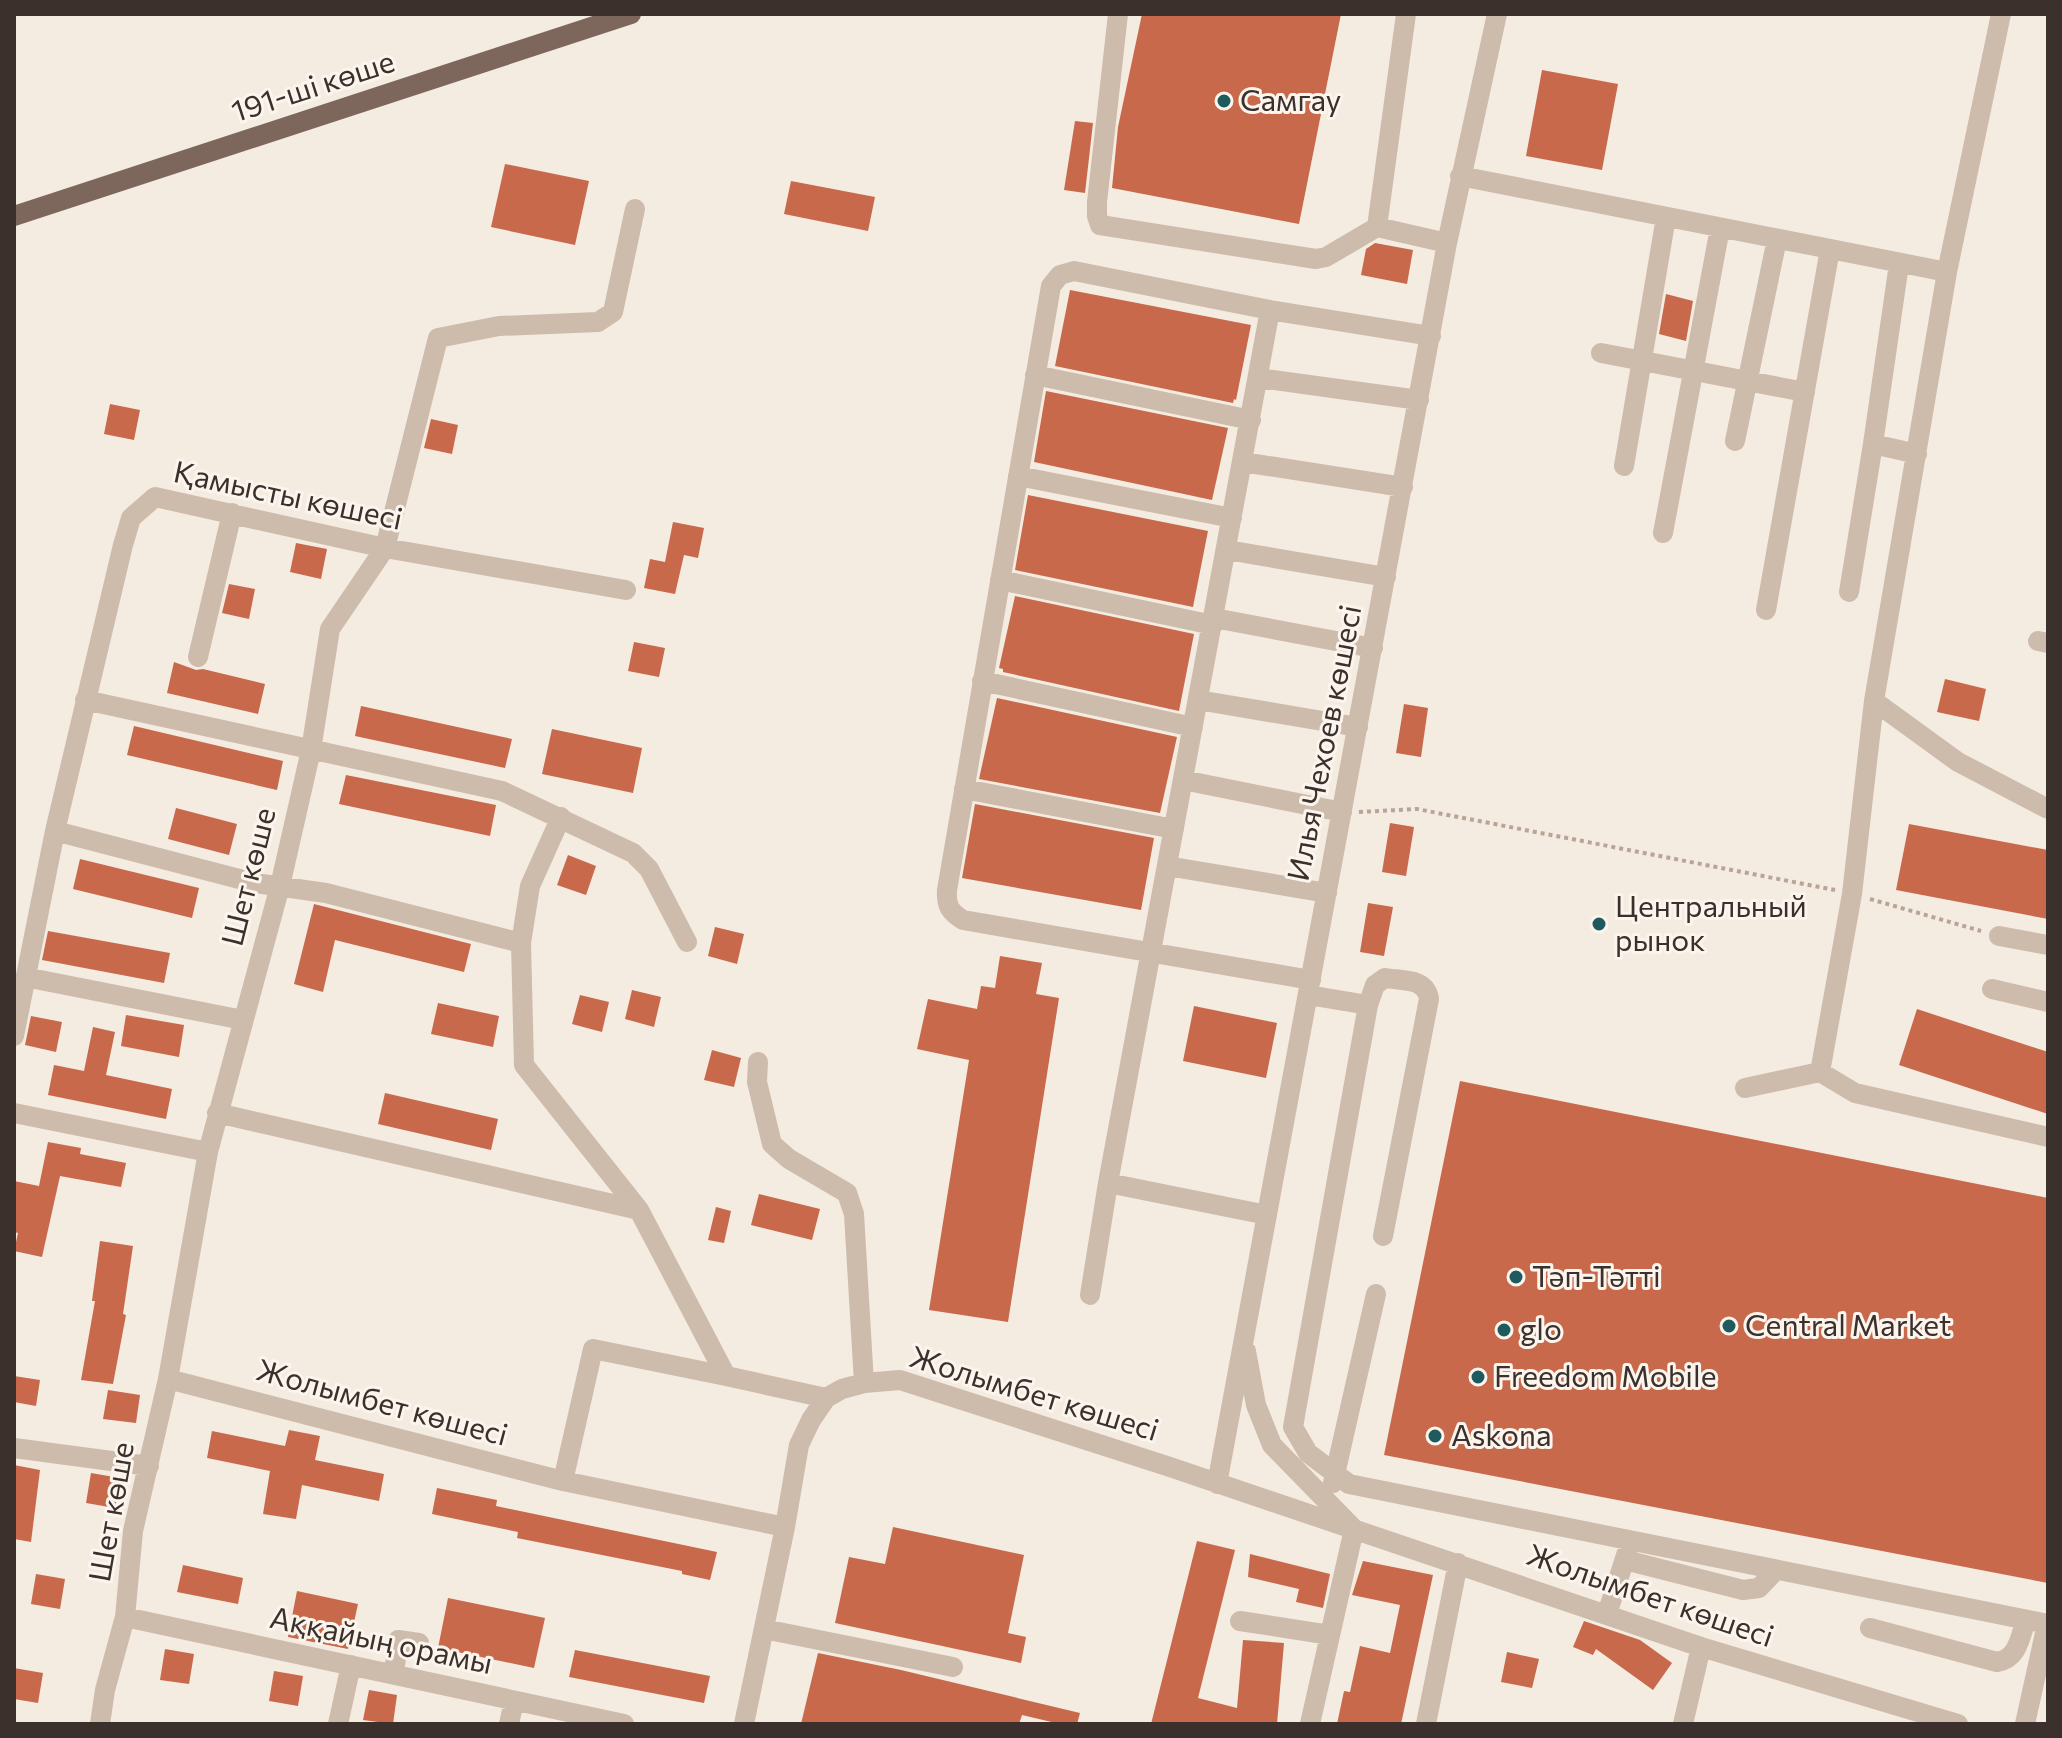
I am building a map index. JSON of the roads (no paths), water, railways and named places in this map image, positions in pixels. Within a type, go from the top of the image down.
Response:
[{"type":"main road","name":"191-ші көше","points":[[14,216],[631,14]]},
{"type":"street","points":[[1118,14],[1097,202],[1100,225],[1316,259],[1326,257],[1377,227],[1447,243]]},
{"type":"street","points":[[1377,227],[1406,14]]},
{"type":"street","name":"Илья Чехоев көшесі","points":[[1217,1484],[1447,243],[1497,14]]},
{"type":"street","points":[[1820,1072],[1852,894],[1874,701],[1947,272],[2001,14]]},
{"type":"street","points":[[1460,176],[1947,272]]},
{"type":"street","name":"Шет көше","points":[[100,1724],[105,1690],[125,1617],[133,1531],[168,1379],[208,1152],[280,886],[311,750],[330,629],[385,548],[438,338],[499,326],[598,322],[613,312],[635,209]]},
{"type":"street","points":[[1624,466],[1666,217]]},
{"type":"street","points":[[1663,533],[1720,228]]},
{"type":"street","points":[[1735,441],[1777,239]]},
{"type":"street","points":[[1766,610],[1830,249]]},
{"type":"street","points":[[1849,592],[1899,264]]},
{"type":"street","points":[[1368,1005],[1309,987],[1152,953],[963,920],[950,911],[946,901],[947,890],[1051,286],[1060,275],[1074,271],[1270,310],[1431,336]]},
{"type":"street","points":[[1090,1295],[1108,1183],[1270,310]]},
{"type":"street","points":[[1601,353],[1805,392]]},
{"type":"street","points":[[1035,375],[1251,420]]},
{"type":"street","points":[[1259,378],[1419,400]]},
{"type":"street","points":[[1873,444],[1917,454]]},
{"type":"street","points":[[1243,462],[1403,487]]},
{"type":"street","points":[[1018,476],[1232,518]]},
{"type":"street","name":"Қамысты көшесі","points":[[14,1036],[55,831],[131,518],[155,497],[385,548],[626,590]]},
{"type":"street","points":[[198,657],[232,513]]},
{"type":"street","points":[[1227,550],[1386,577]]},
{"type":"street","points":[[1000,580],[1213,622],[1373,648]]},
{"type":"street","points":[[982,681],[1193,727]]},
{"type":"street","points":[[85,700],[502,791],[633,853],[649,869],[687,942]]},
{"type":"street","points":[[1198,700],[1358,727]]},
{"type":"street","points":[[1874,701],[1958,762],[2048,809]]},
{"type":"street","points":[[1183,780],[1342,812]]},
{"type":"street","points":[[964,789],[1174,829]]},
{"type":"street","points":[[561,817],[530,886],[521,943],[524,1065],[639,1210],[726,1376]]},
{"type":"street","points":[[55,831],[255,883],[326,893],[521,943]]},
{"type":"street","points":[[1167,866],[1327,893]]},
{"type":"street","points":[[1999,936],[2048,945]]},
{"type":"street","points":[[25,977],[243,1020]]},
{"type":"street","points":[[1383,1236],[1429,999],[1428,989],[1422,983],[1385,978],[1375,985],[1368,1005],[1293,1427],[1308,1453],[1349,1484],[1628,1550],[1743,1590],[1759,1588],[1776,1570],[2048,1624],[2025,1724]]},
{"type":"street","points":[[1992,989],[2048,1002]]},
{"type":"street","points":[[758,1062],[757,1082],[772,1144],[789,1159],[847,1193],[854,1214],[864,1383]]},
{"type":"street","points":[[1745,1088],[1820,1072],[1855,1093],[2048,1137]]},
{"type":"street","points":[[14,1113],[208,1152]]},
{"type":"street","points":[[217,1113],[639,1210]]},
{"type":"street","points":[[1108,1183],[1267,1215]]},
{"type":"street","points":[[1327,1502],[1376,1294]]},
{"type":"street","points":[[1244,1340],[1256,1405],[1272,1445],[1354,1529],[1310,1724]]},
{"type":"street","points":[[563,1481],[593,1349],[826,1398],[799,1445],[744,1724]]},
{"type":"street","name":"Жолымбет көшесі","points":[[168,1379],[563,1481],[785,1527]]},
{"type":"street","name":"Жолымбет көшесі","points":[[826,1398],[842,1389],[864,1383],[900,1380],[1458,1563],[1910,1718],[1958,1724]]},
{"type":"street","points":[[14,1448],[149,1466]]},
{"type":"street","points":[[1607,1614],[1628,1550]]},
{"type":"street","points":[[1426,1724],[1458,1563]]},
{"type":"street","name":"Аққайың орамы","points":[[125,1617],[624,1724]]},
{"type":"street","points":[[1870,1628],[1997,1662],[2006,1661],[2015,1651],[2026,1620]]},
{"type":"street","points":[[1240,1621],[1330,1635]]},
{"type":"street","points":[[764,1629],[953,1667]]},
{"type":"street","points":[[394,1674],[398,1640],[419,1643]]},
{"type":"street","points":[[1683,1724],[1701,1647]]},
{"type":"street","points":[[338,1724],[351,1665]]},
{"type":"street","points":[[509,1724],[514,1701]]},
{"type":"place","name":"Самгау","points":[[1224,101]]},
{"type":"place","name":"Центральный рынок","points":[[1599,924]]},
{"type":"place","name":"Тәп-Тәтті","points":[[1516,1277]]},
{"type":"place","name":"Central Market","points":[[1729,1326]]},
{"type":"place","name":"glo","points":[[1504,1330]]},
{"type":"place","name":"Freedom Mobile","points":[[1478,1377]]},
{"type":"place","name":"Askona","points":[[1435,1436]]}]
